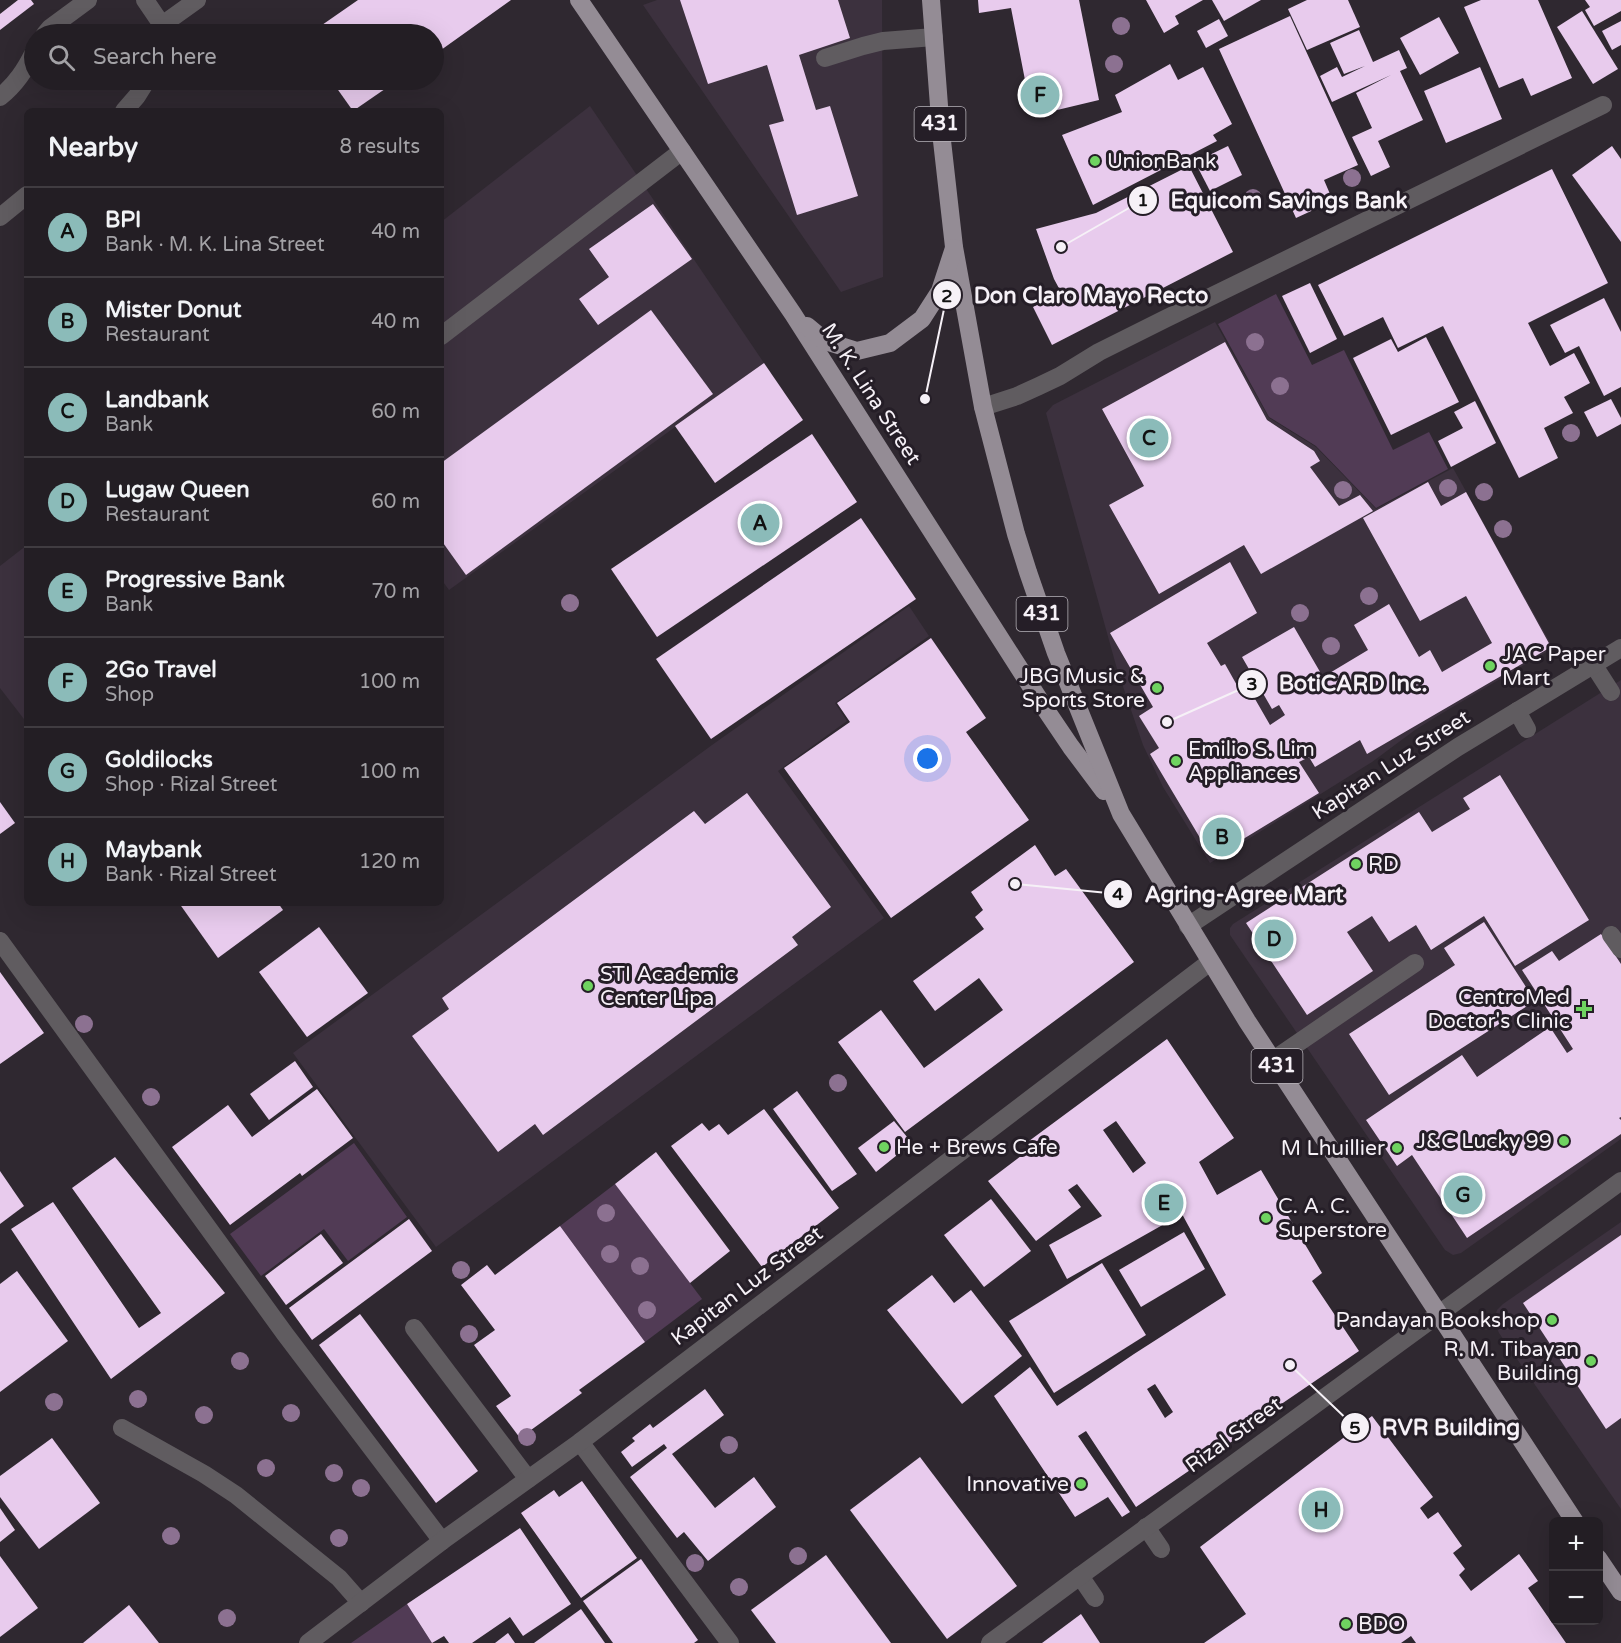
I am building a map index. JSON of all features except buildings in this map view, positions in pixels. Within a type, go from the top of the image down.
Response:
[{"type":"main road","name":"M. K. Lina Street","points":[[579,0],[793,314],[1046,710],[1121,814]]},
{"type":"main road","name":"431","points":[[931,0],[941,132],[954,247],[983,407],[1028,572],[1056,653],[1121,814],[1210,962],[1572,1517]]},
{"type":"main road","points":[[793,314],[825,341],[857,351],[890,343],[922,319],[940,291],[954,247]]},
{"type":"main road","points":[[1603,1564],[1621,1592]]},
{"type":"street","points":[[55,24],[88,0]]},
{"type":"street","points":[[145,0],[158,24]]},
{"type":"street","points":[[168,24],[197,0]]},
{"type":"street","points":[[825,58],[883,41],[934,37]]},
{"type":"street","points":[[0,97],[24,73]]},
{"type":"street","points":[[127,108],[141,90]]},
{"type":"street","points":[[983,407],[1017,396],[1060,376],[1099,352],[1165,319],[1603,105]]},
{"type":"street","points":[[444,334],[682,151]]},
{"type":"street","points":[[0,217],[24,197]]},
{"type":"street","name":"Kapitan Luz Street","points":[[1188,926],[1458,747],[1621,648]]},
{"type":"street","points":[[1593,664],[1611,693]]},
{"type":"street","points":[[1517,711],[1527,729]]},
{"type":"street","points":[[0,941],[278,1325],[442,1541]]},
{"type":"street","name":"Kapitan Luz Street","points":[[308,1643],[442,1541],[580,1442],[1210,962]]},
{"type":"street","points":[[1273,1060],[1415,963]]},
{"type":"street","name":"Rizal Street","points":[[990,1643],[1621,1181]]},
{"type":"street","points":[[414,1328],[528,1479]]},
{"type":"street","points":[[122,1428],[236,1494],[339,1578],[361,1603]]},
{"type":"street","points":[[580,1442],[730,1643]]},
{"type":"street","points":[[1146,1527],[1161,1549]]},
{"type":"street","points":[[1080,1576],[1095,1598]]},
{"type":"shaded area","points":[[657,0],[882,0],[883,277],[841,292],[643,5]]},
{"type":"shaded area","points":[[590,106],[764,363],[449,590],[444,583],[444,220]]},
{"type":"shaded area","points":[[1276,294],[1312,365],[1344,350],[1393,450],[1429,432],[1448,469],[1376,508],[1316,446],[1269,417],[1218,324]]},
{"type":"shaded area","points":[[1215,322],[1269,418],[1316,447],[1376,509],[1453,468],[1553,648],[1415,730],[1372,762],[1210,863],[1163,787],[1143,745],[1117,669],[1046,413],[1053,405]]},
{"type":"shaded area","points":[[24,547],[24,719],[0,688],[0,566]]},
{"type":"shaded area","name":"STI Academic Center Lipa","points":[[909,606],[929,636],[835,703],[847,721],[778,771],[884,918],[436,1247],[293,1053],[712,745]]},
{"type":"shaded area","points":[[1621,680],[1621,1139],[1461,1253],[1453,1255],[1445,1250],[1230,935],[1230,928]]},
{"type":"shaded area","points":[[354,1143],[407,1217],[348,1261],[324,1229],[261,1276],[230,1234]]},
{"type":"shaded area","points":[[615,1184],[702,1299],[645,1342],[560,1226]]},
{"type":"shaded area","points":[[1621,1222],[1621,1509],[1499,1333],[1495,1317],[1497,1310],[1503,1304]]},
{"type":"shaded area","points":[[407,1604],[432,1643],[351,1643]]},
{"type":"place","name":"2Go Travel","points":[[1040,95]]},
{"type":"place","name":"UnionBank","points":[[1095,161]]},
{"type":"place","name":"Equicom Savings Bank","points":[[1061,247]]},
{"type":"place","name":"Don Claro Mayo Recto","points":[[925,399]]},
{"type":"place","name":"Landbank","points":[[1149,438]]},
{"type":"place","name":"BPI","points":[[760,523]]},
{"type":"place","name":"JAC Paper Mart","points":[[1490,666]]},
{"type":"place","name":"JBG Music & Sports Store","points":[[1157,688]]},
{"type":"place","name":"BotiCARD Inc.","points":[[1167,722]]},
{"type":"place","name":"Emilio S. Lim Appliances","points":[[1176,761]]},
{"type":"place","name":"Mister Donut","points":[[1222,837]]},
{"type":"place","name":"RD","points":[[1356,864]]},
{"type":"place","name":"Agring-Agree Mart","points":[[1015,884]]},
{"type":"place","name":"Lugaw Queen","points":[[1274,939]]},
{"type":"place","name":"STI Academic Center Lipa","points":[[588,986]]},
{"type":"place","name":"CentroMed Doctor's Clinic","points":[[1584,1009]]},
{"type":"place","name":"J&C Lucky 99","points":[[1564,1141]]},
{"type":"place","name":"He + Brews Cafe","points":[[884,1147]]},
{"type":"place","name":"M Lhuillier","points":[[1397,1148]]},
{"type":"place","name":"Goldilocks","points":[[1463,1195]]},
{"type":"place","name":"Progressive Bank","points":[[1164,1203]]},
{"type":"place","name":"C. A. C. Superstore","points":[[1266,1218]]},
{"type":"place","name":"Pandayan Bookshop","points":[[1552,1320]]},
{"type":"place","name":"R. M. Tibayan Building","points":[[1591,1361]]},
{"type":"place","name":"RVR Building","points":[[1290,1365]]},
{"type":"place","name":"Innovative","points":[[1081,1484]]},
{"type":"place","name":"Maybank","points":[[1321,1510]]},
{"type":"place","name":"BDO","points":[[1346,1624]]}]
